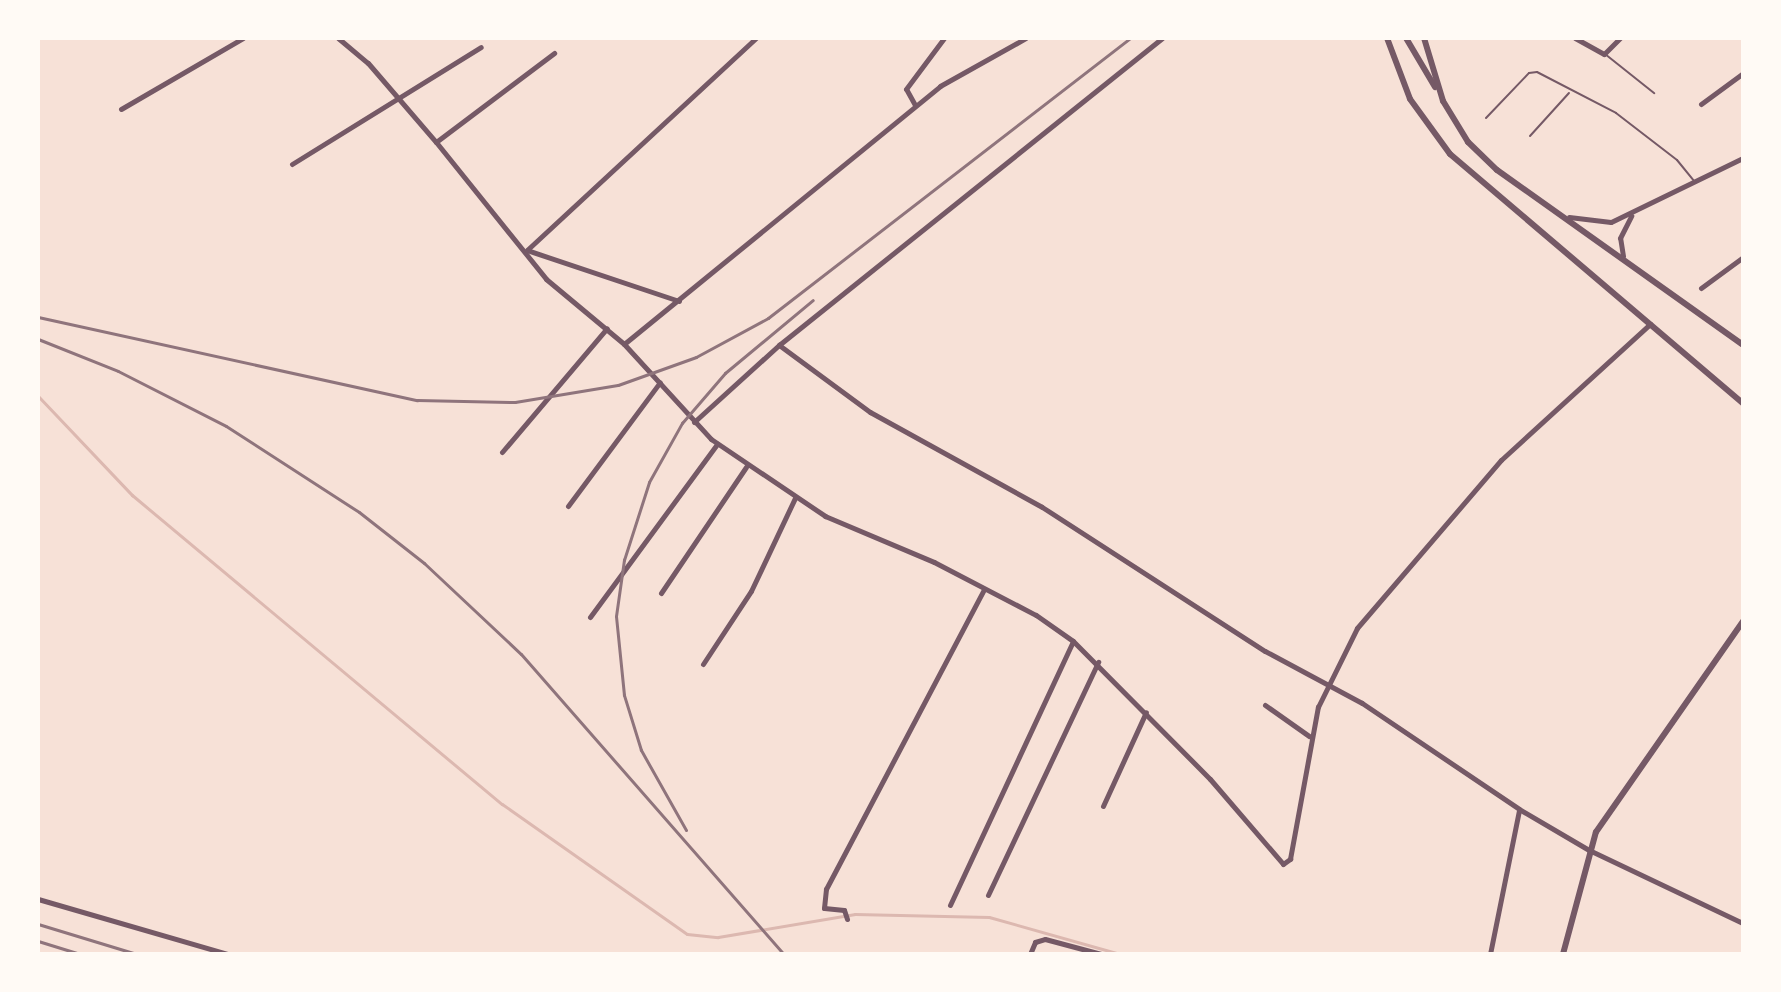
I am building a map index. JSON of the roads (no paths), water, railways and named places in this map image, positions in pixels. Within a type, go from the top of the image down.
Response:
[{"type":"street","points":[[121,109],[243,38]]},
{"type":"street","points":[[338,38],[397,97],[527,250],[554,287],[624,344],[717,444],[746,467],[795,498],[934,562],[983,591],[1036,615],[1073,641],[1098,662],[1210,779],[1274,860],[1283,864],[1290,859],[1309,736],[1327,686],[1357,628],[1467,495],[1650,324]]},
{"type":"street","points":[[527,250],[756,38]]},
{"type":"street","points":[[915,105],[906,89],[944,38]]},
{"type":"street","points":[[624,344],[915,105],[940,86],[1026,38]]},
{"type":"street","points":[[694,422],[779,345],[1162,38]]},
{"type":"street","points":[[1387,38],[1410,99],[1450,154],[1743,403]]},
{"type":"street","points":[[1406,38],[1468,142],[1497,170],[1569,217],[1743,345]]},
{"type":"street","points":[[1424,38],[1443,101]]},
{"type":"street","points":[[1575,38],[1604,54],[1620,38]]},
{"type":"street","points":[[292,164],[481,47]]},
{"type":"street","points":[[436,142],[554,53]]},
{"type":"street","points":[[1701,104],[1743,73]]},
{"type":"street","points":[[1569,217],[1602,224],[1635,213],[1743,158]]},
{"type":"street","points":[[1623,256],[1622,226],[1635,213]]},
{"type":"street","points":[[527,250],[680,301]]},
{"type":"street","points":[[1701,288],[1743,257]]},
{"type":"street","points":[[502,452],[607,328]]},
{"type":"street","points":[[779,345],[870,412],[1042,507],[1327,686],[1362,703],[1519,809],[1589,850],[1743,923]]},
{"type":"street","points":[[568,506],[660,381]]},
{"type":"street","points":[[590,617],[717,444]]},
{"type":"street","points":[[661,593],[746,467]]},
{"type":"street","points":[[703,664],[751,591],[795,498]]},
{"type":"street","points":[[847,919],[844,910],[824,908],[826,889],[983,591]]},
{"type":"street","points":[[1563,954],[1589,850],[1607,813],[1743,621]]},
{"type":"street","points":[[950,905],[1073,641]]},
{"type":"street","points":[[988,895],[1098,662]]},
{"type":"street","points":[[1265,705],[1309,736]]},
{"type":"street","points":[[1103,806],[1146,712]]},
{"type":"street","points":[[1490,954],[1519,809]]},
{"type":"street","points":[[38,899],[227,954]]},
{"type":"street","points":[[1030,954],[1035,942],[1045,939],[1101,954]]},
{"type":"lane","points":[[1604,54],[1654,93]]},
{"type":"lane","points":[[1486,118],[1529,73],[1537,72],[1571,93],[1616,113],[1646,134],[1695,182]]},
{"type":"lane","points":[[1530,136],[1571,93]]},
{"type":"waterway","points":[[38,396],[132,495],[502,804],[687,934],[718,937],[855,914],[989,917],[1120,954]]},
{"type":"railway","points":[[38,317],[417,400],[515,402],[618,385],[696,357],[768,318],[1130,38]]},
{"type":"railway","points":[[686,830],[641,750],[624,695],[616,616],[624,560],[649,482],[682,423],[725,373],[813,300]]},
{"type":"railway","points":[[38,339],[118,371],[226,426],[359,512],[424,563],[521,654],[784,954]]},
{"type":"railway","points":[[38,924],[137,954]]},
{"type":"railway","points":[[38,941],[80,954]]}]
